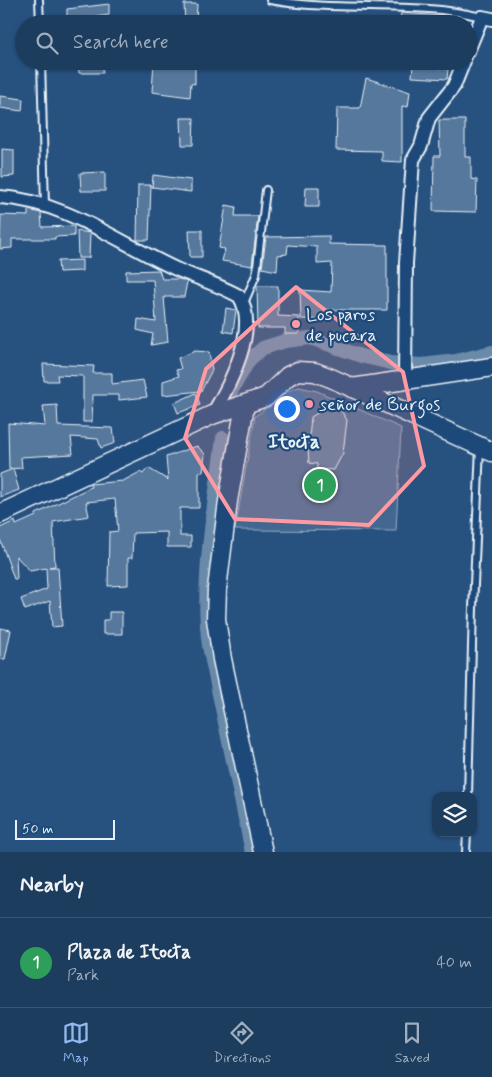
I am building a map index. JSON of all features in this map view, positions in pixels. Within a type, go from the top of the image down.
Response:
[{"type":"street","points":[[477,35],[487,18]]},
{"type":"street","points":[[405,376],[406,263],[413,160],[421,146],[429,118],[454,86],[460,70]]},
{"type":"street","points":[[0,197],[45,206],[106,231],[175,268],[239,296],[244,303],[244,337],[237,367],[212,414]]},
{"type":"street","points":[[352,388],[405,376],[492,367]]},
{"type":"street","points":[[0,514],[212,414],[266,397],[288,376],[298,372],[315,372],[486,449]]},
{"type":"street","points":[[245,405],[228,501],[217,589],[216,618],[222,659],[263,852]]},
{"type":"lane","points":[[39,0],[40,15]]},
{"type":"lane","points":[[270,0],[362,6],[421,3],[456,9],[477,15]]},
{"type":"lane","points":[[41,70],[45,206]]},
{"type":"lane","points":[[244,303],[256,275],[266,190]]},
{"type":"lane","points":[[468,792],[473,608],[486,449]]},
{"type":"lane","points":[[466,852],[467,837]]},
{"type":"highlighted area","points":[[296,287],[403,372],[424,466],[369,525],[235,519],[185,438],[206,369]]},
{"type":"shaded area","points":[[299,387],[317,391],[401,428],[396,531],[235,530],[255,416],[281,396]]},
{"type":"building","points":[[109,4],[109,15],[67,15],[67,9]]},
{"type":"building","points":[[184,4],[197,4],[196,15],[185,15]]},
{"type":"building","points":[[401,13],[428,15],[401,15]]},
{"type":"building","points":[[79,70],[103,70],[103,73],[79,73]]},
{"type":"building","points":[[153,70],[195,70],[195,84],[191,83],[190,97],[152,92]]},
{"type":"building","points":[[413,70],[448,70],[447,79],[412,77]]},
{"type":"building","points":[[366,78],[410,92],[408,107],[402,106],[402,162],[382,161],[382,151],[336,150],[337,108],[360,108]]},
{"type":"building","points":[[0,96],[23,99],[22,111],[0,108]]},
{"type":"building","points":[[181,118],[194,118],[193,145],[182,145]]},
{"type":"building","points":[[439,120],[465,120],[465,157],[471,157],[471,179],[477,180],[476,212],[433,211],[434,156],[440,156]]},
{"type":"building","points":[[2,149],[14,150],[14,176],[2,177]]},
{"type":"building","points":[[105,172],[105,191],[81,191],[80,173]]},
{"type":"building","points":[[153,175],[191,180],[191,192],[152,187]]},
{"type":"building","points":[[138,185],[151,185],[149,240],[137,240]]},
{"type":"building","points":[[306,187],[319,187],[319,207],[305,207]]},
{"type":"building","points":[[226,205],[236,207],[235,216],[258,216],[252,266],[222,261],[225,249],[219,248]]},
{"type":"building","points":[[28,210],[41,213],[42,227],[74,226],[74,236],[55,237],[55,239],[12,239],[12,248],[0,249],[1,215],[28,216]]},
{"type":"building","points":[[189,230],[202,230],[202,257],[190,257]]},
{"type":"building","points":[[77,231],[90,233],[89,258],[78,258]]},
{"type":"building","points":[[329,236],[329,244],[387,245],[387,310],[327,310],[327,320],[301,319],[300,290],[331,292],[332,263],[317,264],[317,247],[288,245],[287,254],[278,255],[277,271],[262,268],[266,237]]},
{"type":"building","points":[[82,260],[82,271],[59,272],[58,261]]},
{"type":"building","points":[[159,270],[162,279],[180,279],[187,282],[184,297],[164,297],[168,342],[151,345],[153,334],[137,330],[138,319],[156,322],[153,280],[126,280],[126,271]]},
{"type":"building","points":[[257,286],[278,286],[278,316],[299,317],[299,334],[285,334],[285,328],[258,328]]},
{"type":"building","points":[[226,308],[236,310],[233,333],[223,331]]},
{"type":"building","points":[[195,351],[209,352],[212,370],[201,391],[163,395],[163,381],[179,376],[176,370],[181,369],[178,358]]},
{"type":"building","points":[[43,364],[94,366],[93,373],[112,373],[112,384],[143,380],[147,397],[119,400],[119,395],[93,395],[92,422],[83,422],[83,376],[57,375],[58,381],[44,381]]},
{"type":"building","points":[[196,393],[200,405],[178,413],[174,403]]},
{"type":"building","points":[[57,405],[58,426],[113,428],[115,443],[101,448],[98,439],[71,437],[73,454],[21,457],[22,468],[9,469],[8,423],[45,426],[43,406]]},
{"type":"building","points":[[329,406],[338,406],[347,420],[343,453],[334,470],[317,469],[317,464],[309,463],[308,450],[311,417]]},
{"type":"building","points":[[197,446],[205,454],[203,472],[199,472],[199,508],[180,508],[180,536],[191,536],[191,547],[167,547],[167,532],[133,533],[132,558],[128,558],[128,585],[108,586],[109,532],[118,531],[115,499],[86,502],[89,516],[53,522],[55,566],[49,567],[58,567],[62,626],[52,627],[50,601],[25,610],[21,599],[47,589],[46,568],[30,571],[16,556],[17,579],[14,579],[0,539],[0,528],[15,521],[16,525],[36,516],[36,514],[91,487],[90,484],[123,481],[140,472],[143,474],[148,468],[168,480],[166,457]]},
{"type":"building","points":[[13,469],[19,490],[0,497],[0,474]]},
{"type":"building","points":[[109,612],[122,612],[122,634],[103,634],[103,620],[109,620]]},
{"type":"building","points":[[0,628],[11,630],[5,659],[0,659]]},
{"type":"waterway","points":[[230,393],[249,360],[263,348],[285,341],[310,338],[361,356],[391,363],[422,365],[456,361],[492,352]]},
{"type":"waterway","points":[[223,438],[207,569],[207,621],[209,646],[252,852]]},
{"type":"place","name":"Los paros de pucara","points":[[296,324]]},
{"type":"place","name":"señor de Burgos","points":[[309,404]]},
{"type":"place","name":"Plaza de Itocta","points":[[320,485]]},
{"type":"district","name":"Itocta","points":[[294,441]]}]
